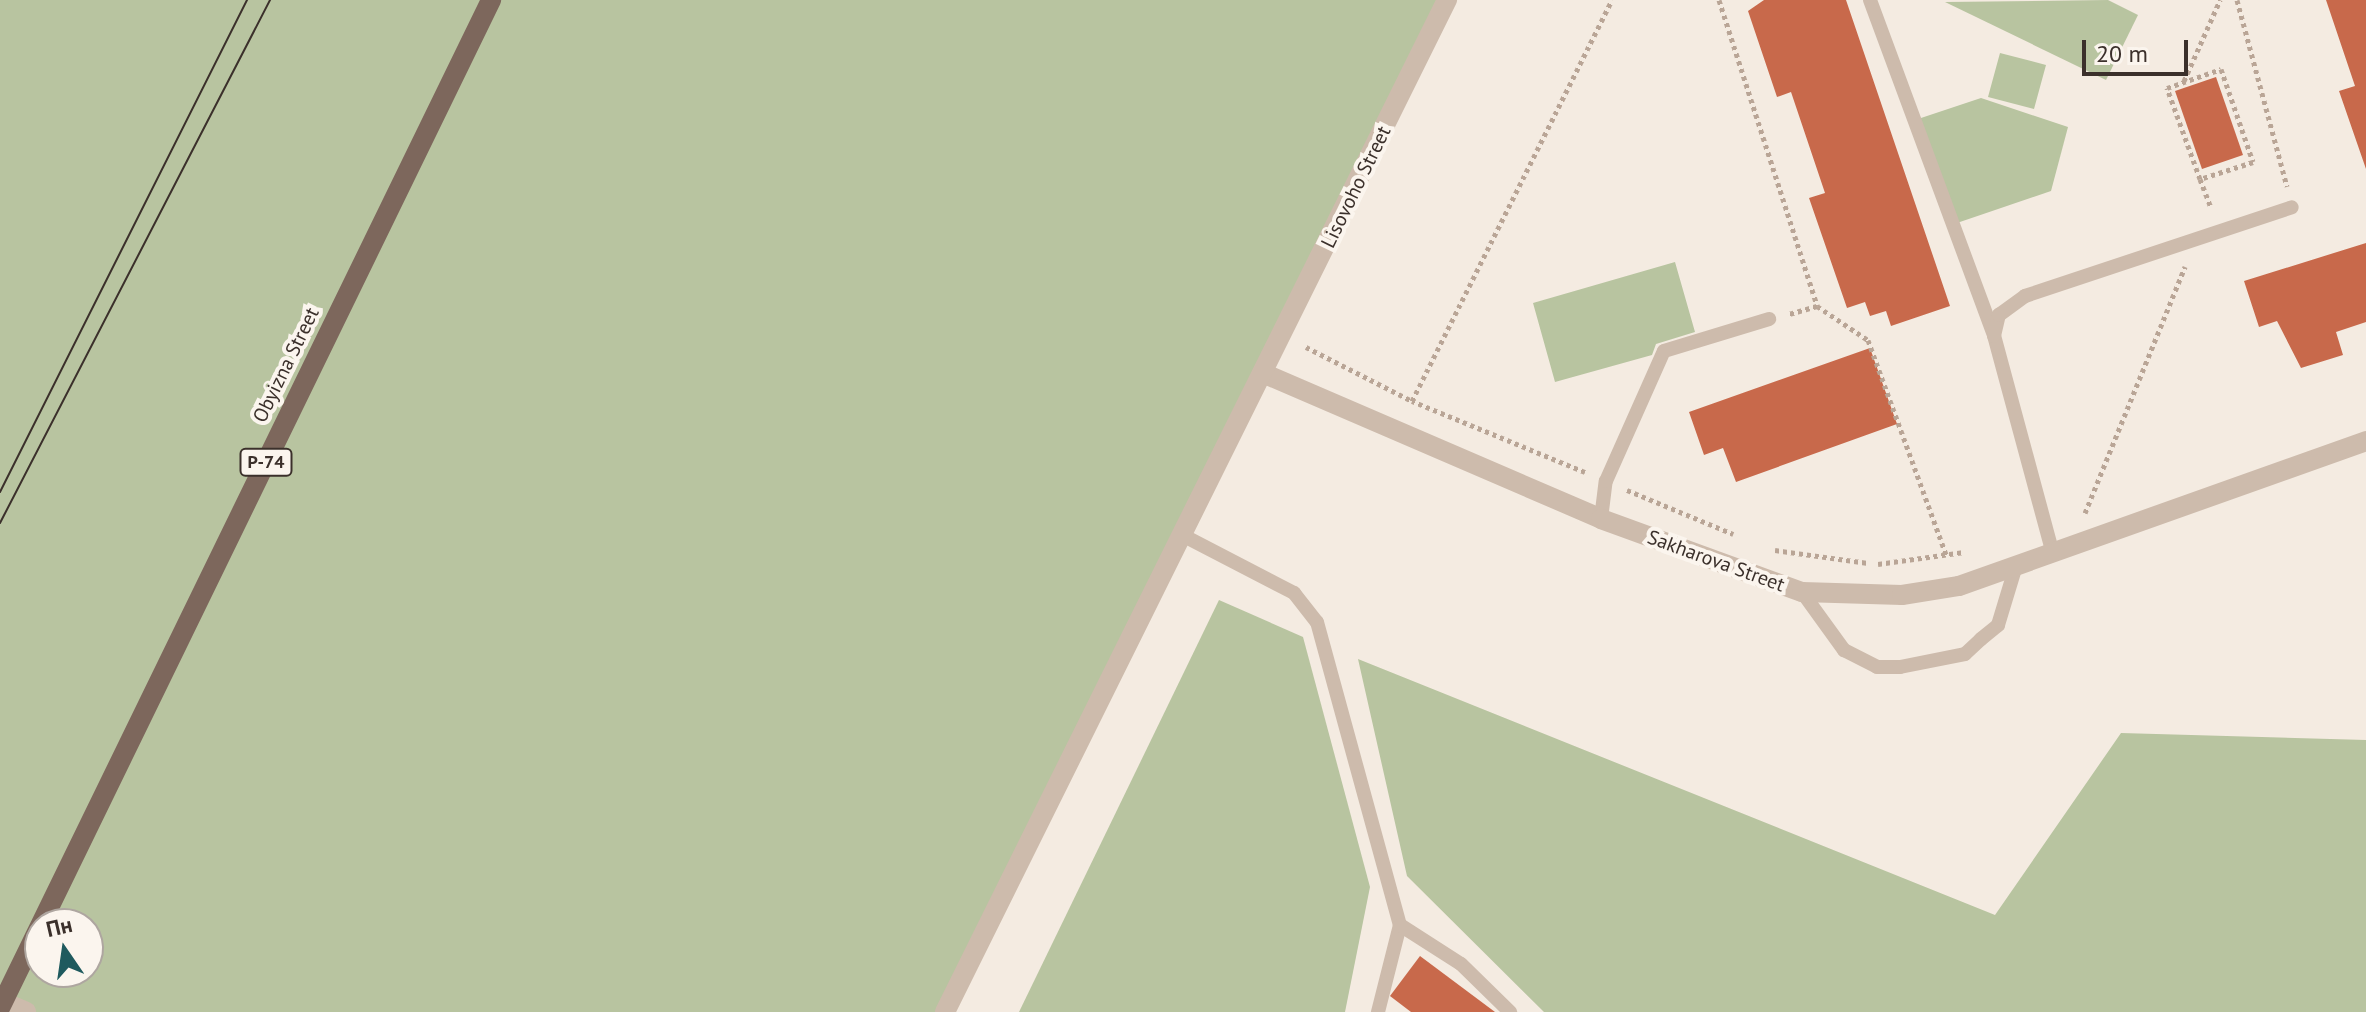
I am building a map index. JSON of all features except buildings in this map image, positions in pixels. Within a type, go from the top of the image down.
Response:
[{"type":"main road","name":"Obyizna Street","points":[[48,908],[491,0]]},
{"type":"main road","name":"Obyizna Street","points":[[2,1005],[24,959]]},
{"type":"street","name":"Lisovoho Street","points":[[945,1012],[1186,537],[1447,0]]},
{"type":"street","name":"Sakharova Street","points":[[1265,374],[1601,519],[1802,592],[1902,595],[2015,569],[2366,441]]},
{"type":"street","points":[[2,1005],[26,1012]]},
{"type":"lane","points":[[1870,0],[1994,336],[2053,554]]},
{"type":"lane","points":[[1994,336],[1999,315],[2025,296],[2292,207]]},
{"type":"lane","points":[[1601,519],[1606,481],[1664,351],[1769,319]]},
{"type":"lane","points":[[1186,537],[1294,593],[1317,622],[1400,925],[1378,1012]]},
{"type":"lane","points":[[1802,592],[1844,650],[1877,667],[1900,667],[1965,654],[1998,625],[2015,569]]},
{"type":"lane","points":[[1400,925],[1461,964],[1510,1012]]},
{"type":"path","points":[[1412,401],[1612,0]]},
{"type":"path","points":[[1719,0],[1817,306],[1868,340],[1945,554]]},
{"type":"path","points":[[2184,82],[2221,69],[2253,162],[2200,179],[2167,88],[2184,82],[2220,0]]},
{"type":"path","points":[[2237,0],[2292,207]]},
{"type":"path","points":[[2084,514],[2196,240]]},
{"type":"path","points":[[1769,319],[1817,306]]},
{"type":"path","points":[[1283,335],[1412,401],[1744,538]]},
{"type":"path","points":[[2046,529],[2099,509]]},
{"type":"path","points":[[1757,544],[1874,564],[1976,548]]},
{"type":"green space","points":[[0,0],[1447,0],[945,1012],[0,1012]]},
{"type":"green space","points":[[2108,0],[2138,15],[2106,80],[1945,2]]},
{"type":"green space","points":[[2000,53],[2046,65],[2034,109],[1988,97]]},
{"type":"green space","points":[[1981,98],[2068,127],[2051,191],[1954,224],[1918,119]]},
{"type":"green space","points":[[1675,262],[1695,332],[1656,344],[1652,355],[1555,382],[1533,303]]},
{"type":"green space","points":[[1219,600],[1303,637],[1370,887],[1345,1012],[1019,1012]]},
{"type":"green space","points":[[1358,659],[1995,915],[2121,733],[2366,740],[2366,1012],[1544,1012],[1407,876]]},
{"type":"tram line","points":[[0,492],[247,0]]},
{"type":"tram line","points":[[0,523],[270,0]]}]
